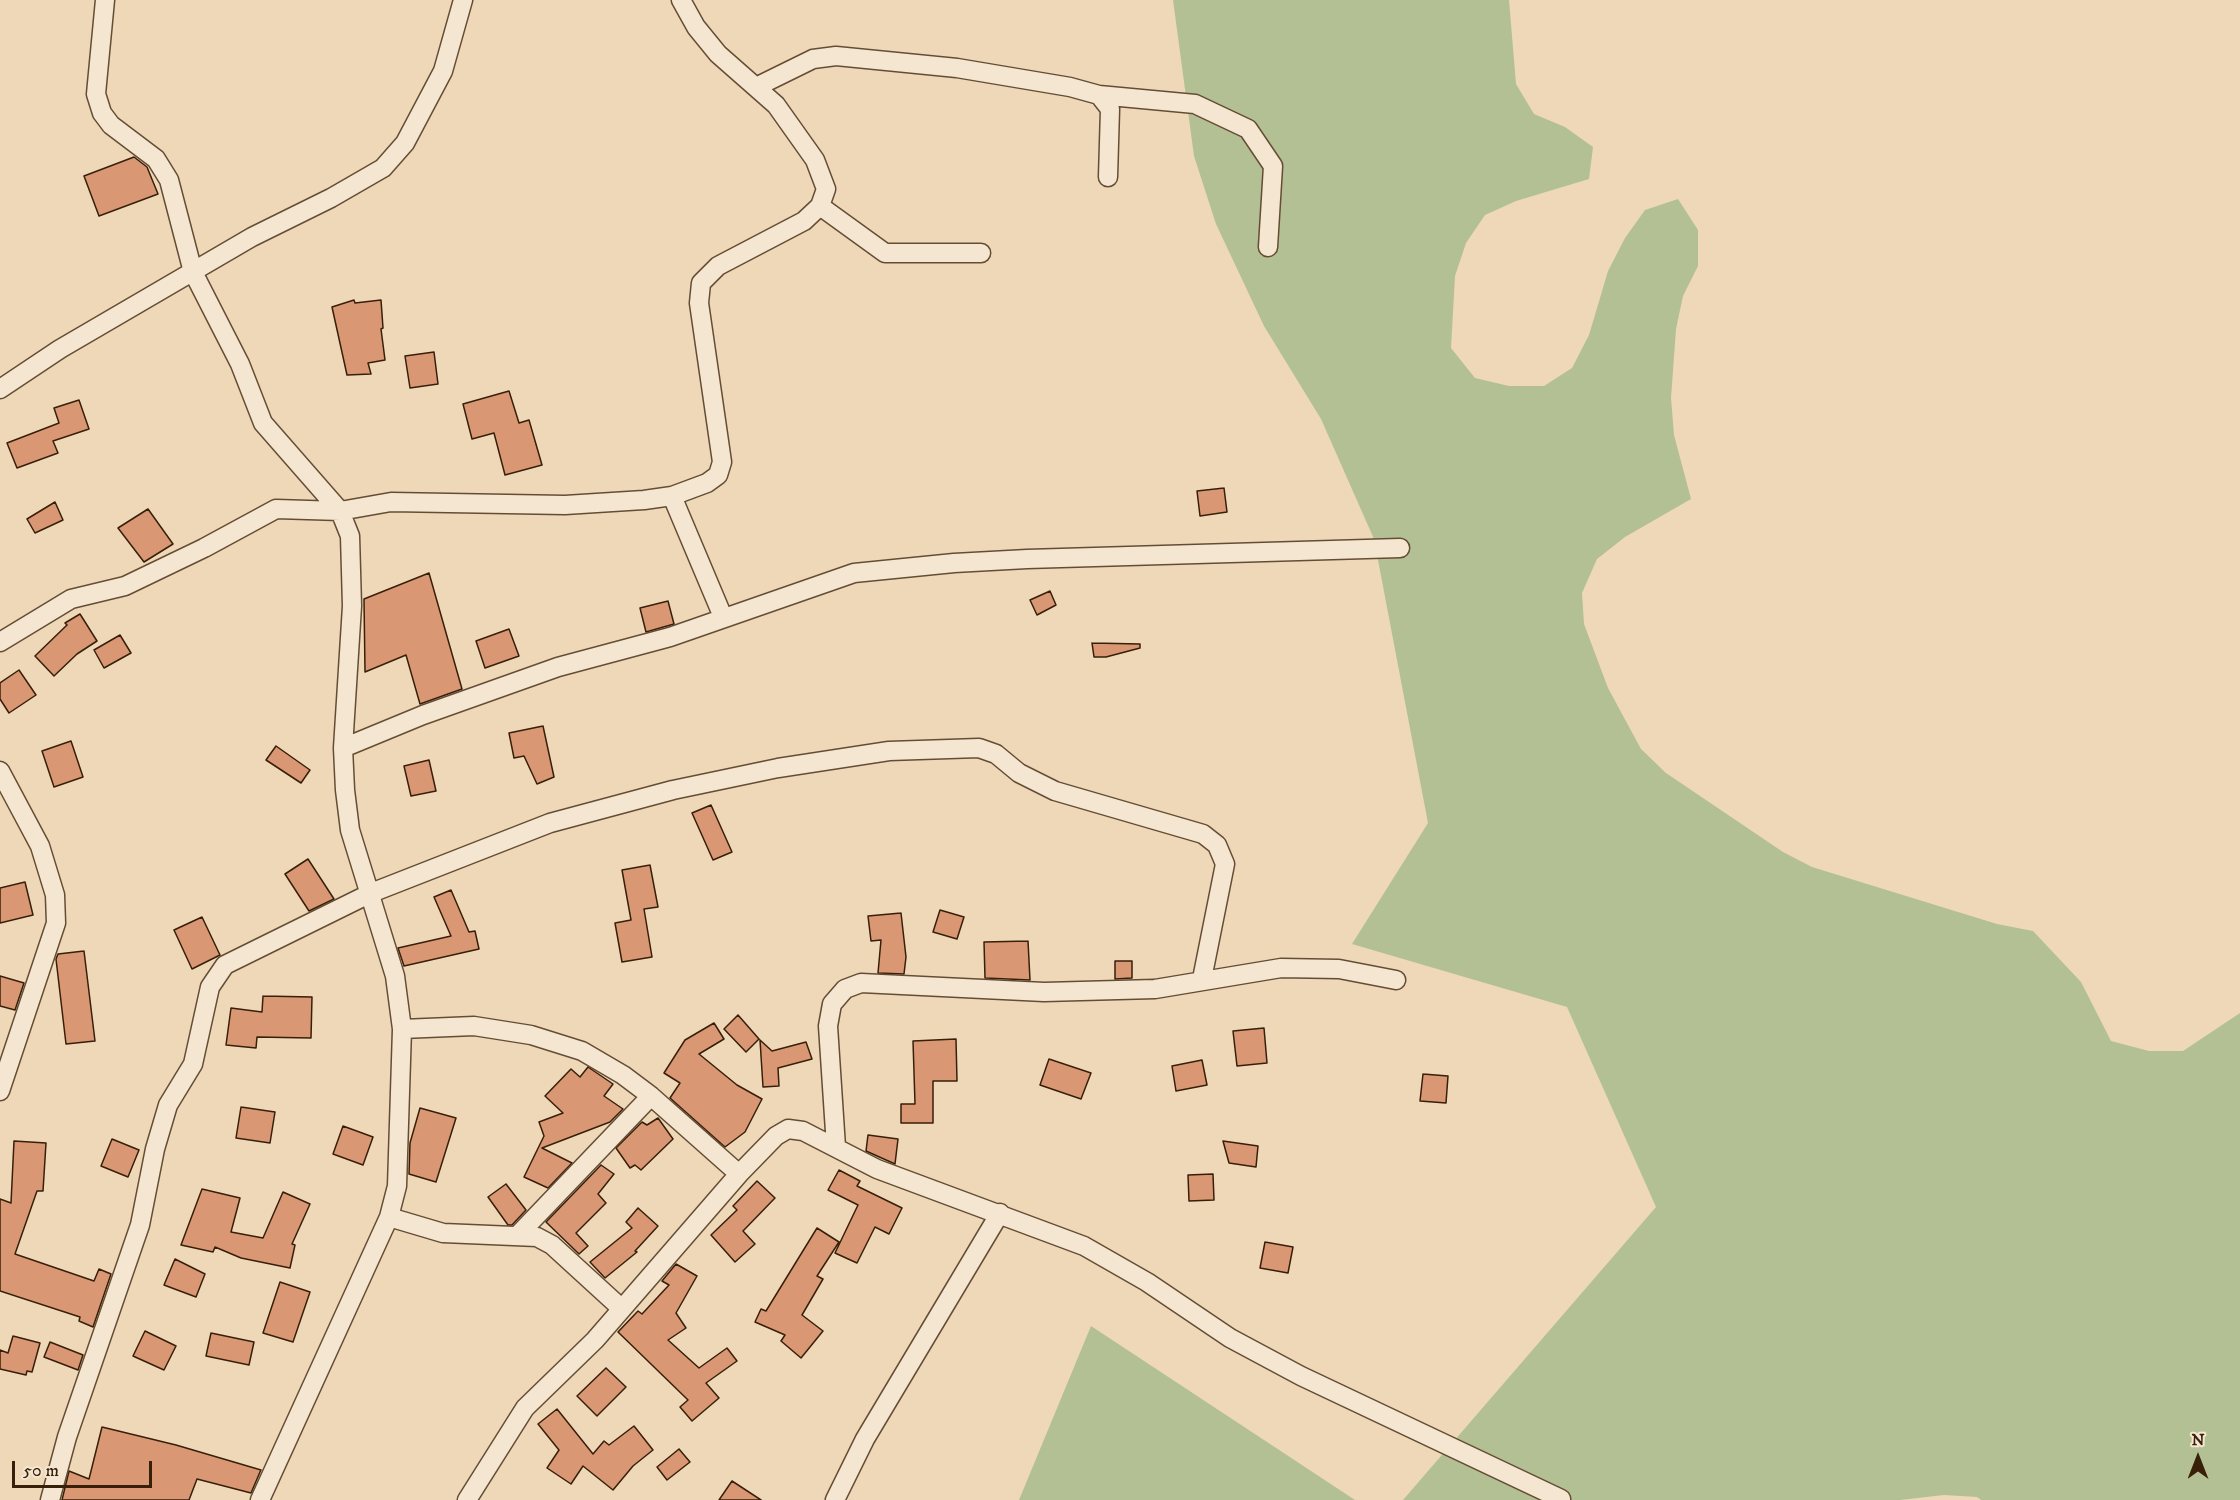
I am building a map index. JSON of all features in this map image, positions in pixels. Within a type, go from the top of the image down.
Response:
[{"type":"street","points":[[105,0],[96,94],[102,113],[111,125],[156,159],[169,180],[192,272],[240,364],[263,423],[340,511],[350,536],[352,606],[343,748],[350,830],[395,976],[402,1029],[397,1186],[389,1216],[260,1500]]},
{"type":"street","points":[[0,389],[60,349],[192,272],[383,168],[405,143],[442,70],[463,0]]},
{"type":"street","points":[[0,642],[71,599],[125,585],[204,548],[276,509],[340,511],[391,502],[565,505],[672,496],[707,483],[718,475],[722,462],[699,303],[701,283],[718,266],[804,221],[820,206],[826,189],[815,160],[776,105],[718,54],[696,27],[681,0]]},
{"type":"street","points":[[756,87],[813,59],[836,56],[957,68],[1070,87],[1100,95],[1195,104],[1248,129],[1273,166],[1268,247]]},
{"type":"street","points":[[1100,95],[1110,109],[1108,177]]},
{"type":"street","points":[[820,206],[885,253],[981,253]]},
{"type":"street","points":[[672,496],[723,617]]},
{"type":"street","points":[[343,748],[423,715],[558,667],[670,637],[854,573],[954,562],[1400,548]]},
{"type":"street","points":[[50,1500],[68,1437],[140,1225],[155,1149],[168,1105],[194,1064],[210,987],[225,965],[371,893],[550,823],[673,790],[778,768],[890,751],[979,748],[996,754],[1019,773],[1055,791],[1203,834],[1217,844],[1225,864],[1202,979]]},
{"type":"street","points":[[0,771],[40,846],[55,895],[56,923],[0,1091]]},
{"type":"street","points":[[836,1148],[828,1026],[832,1004],[845,989],[861,983],[1066,992],[1155,989],[1202,979],[1281,968],[1339,969],[1396,980]]},
{"type":"street","points":[[402,1029],[474,1026],[531,1035],[582,1051],[623,1075],[651,1096],[739,1174]]},
{"type":"street","points":[[519,1234],[651,1096]]},
{"type":"street","points":[[467,1500],[525,1408],[595,1340],[739,1174],[776,1136],[788,1129],[803,1131],[877,1169],[1084,1246],[1147,1282],[1230,1338],[1290,1371],[1561,1499]]},
{"type":"street","points":[[835,1500],[865,1439],[1000,1213]]},
{"type":"street","points":[[389,1216],[444,1233],[519,1234],[537,1237],[552,1245],[622,1309]]},
{"type":"green space","points":[[1173,0],[1509,0],[1516,84],[1534,114],[1565,127],[1593,147],[1589,179],[1516,201],[1485,215],[1466,243],[1455,276],[1451,348],[1475,378],[1509,386],[1544,386],[1572,368],[1589,335],[1608,271],[1625,238],[1645,210],[1678,199],[1698,230],[1698,266],[1683,296],[1676,329],[1671,398],[1674,435],[1691,499],[1625,537],[1597,559],[1582,593],[1584,624],[1608,688],[1641,749],[1666,773],[1783,852],[1812,867],[1997,924],[2033,931],[2081,982],[2111,1041],[2149,1051],[2183,1051],[2240,1013],[2240,1500],[1981,1500],[1977,1497],[1944,1495],[1900,1500],[1403,1500],[1656,1207],[1567,1007],[1352,944],[1428,823],[1374,539],[1321,419],[1264,326],[1216,224],[1194,156]]},
{"type":"green space","points":[[1091,1326],[1355,1500],[1019,1500]]},
{"type":"building","points":[[134,157],[147,167],[158,194],[99,216],[84,176]]},
{"type":"building","points":[[354,300],[355,303],[381,300],[383,328],[381,329],[385,360],[368,363],[371,374],[347,375],[332,307]]},
{"type":"building","points":[[434,352],[438,384],[410,388],[405,356]]},
{"type":"building","points":[[509,391],[519,423],[529,420],[542,465],[505,475],[494,433],[472,439],[463,404]]},
{"type":"building","points":[[79,400],[89,429],[53,441],[58,453],[17,468],[7,443],[59,423],[54,408]]},
{"type":"building","points":[[1224,488],[1227,512],[1200,516],[1197,491]]},
{"type":"building","points":[[55,502],[63,520],[35,533],[27,519]]},
{"type":"building","points":[[148,509],[173,544],[144,562],[118,528]]},
{"type":"building","points":[[429,573],[462,689],[420,704],[406,655],[365,672],[364,599]]},
{"type":"building","points":[[1050,591],[1056,605],[1037,615],[1030,600]]},
{"type":"building","points":[[668,601],[674,624],[646,632],[640,608]]},
{"type":"building","points":[[80,614],[97,641],[77,654],[54,676],[35,656],[67,625],[65,623]]},
{"type":"building","points":[[509,629],[519,656],[485,668],[476,641]]},
{"type":"building","points":[[120,635],[131,653],[104,668],[94,650]]},
{"type":"building","points":[[1092,643],[1140,644],[1140,648],[1106,657],[1094,657]]},
{"type":"building","points":[[19,670],[36,695],[9,713],[0,699],[0,683]]},
{"type":"building","points":[[543,726],[554,777],[537,784],[524,756],[514,758],[509,733]]},
{"type":"building","points":[[71,741],[83,777],[54,787],[42,751]]},
{"type":"building","points":[[276,746],[310,770],[301,783],[266,760]]},
{"type":"building","points":[[429,760],[436,791],[411,796],[404,766]]},
{"type":"building","points":[[711,805],[732,852],[713,860],[692,813]]},
{"type":"building","points":[[308,859],[334,899],[309,911],[285,874]]},
{"type":"building","points":[[650,865],[658,907],[644,909],[652,957],[622,962],[615,923],[631,920],[622,870]]},
{"type":"building","points":[[25,882],[33,915],[0,923],[0,888]]},
{"type":"building","points":[[451,890],[469,932],[475,931],[479,949],[404,966],[398,948],[451,936],[434,897]]},
{"type":"building","points":[[940,910],[964,917],[957,939],[933,932]]},
{"type":"building","points":[[901,913],[906,957],[904,974],[878,973],[881,940],[871,941],[868,916]]},
{"type":"building","points":[[202,917],[220,955],[192,969],[174,930]]},
{"type":"building","points":[[1028,941],[1030,980],[985,978],[984,942]]},
{"type":"building","points":[[84,951],[95,1041],[66,1044],[56,959],[58,954]]},
{"type":"building","points":[[1115,961],[1132,961],[1132,978],[1115,979]]},
{"type":"building","points":[[0,976],[24,983],[15,1010],[0,1006]]},
{"type":"building","points":[[263,996],[312,997],[311,1038],[257,1037],[256,1048],[226,1045],[231,1008],[262,1012]]},
{"type":"building","points":[[738,1015],[759,1039],[746,1052],[724,1029]]},
{"type":"building","points":[[714,1023],[724,1039],[699,1054],[737,1085],[762,1099],[745,1132],[725,1147],[670,1098],[680,1083],[664,1073],[685,1040]]},
{"type":"building","points":[[1264,1028],[1267,1063],[1237,1066],[1233,1031]]},
{"type":"building","points":[[956,1039],[957,1081],[933,1081],[933,1123],[901,1123],[901,1104],[915,1104],[913,1041]]},
{"type":"building","points":[[760,1040],[772,1051],[806,1042],[812,1059],[778,1068],[779,1086],[763,1087]]},
{"type":"building","points":[[1049,1059],[1091,1073],[1081,1099],[1040,1085]]},
{"type":"building","points":[[1202,1060],[1207,1085],[1176,1091],[1172,1066]]},
{"type":"building","points":[[588,1067],[613,1084],[604,1096],[623,1109],[610,1122],[542,1148],[572,1163],[548,1188],[524,1177],[544,1136],[539,1122],[563,1113],[545,1096],[571,1069],[580,1077]]},
{"type":"building","points":[[1423,1074],[1448,1076],[1446,1103],[1420,1101]]},
{"type":"building","points":[[241,1107],[275,1112],[270,1143],[236,1138]]},
{"type":"building","points":[[420,1108],[456,1118],[436,1182],[409,1174],[410,1143]]},
{"type":"building","points":[[658,1118],[673,1139],[641,1170],[635,1165],[630,1168],[616,1148],[642,1122],[647,1125]]},
{"type":"building","points":[[343,1126],[373,1137],[363,1165],[333,1154]]},
{"type":"building","points":[[868,1135],[898,1139],[895,1164],[866,1151]]},
{"type":"building","points":[[112,1139],[139,1150],[128,1177],[101,1166]]},
{"type":"building","points":[[14,1141],[46,1143],[43,1191],[37,1191],[15,1254],[94,1281],[99,1269],[111,1274],[93,1327],[79,1321],[80,1317],[0,1291],[0,1199],[11,1203]]},
{"type":"building","points":[[1223,1141],[1258,1146],[1256,1167],[1229,1163]]},
{"type":"building","points":[[601,1165],[614,1174],[598,1194],[606,1203],[576,1233],[588,1246],[579,1254],[546,1222]]},
{"type":"building","points":[[839,1170],[860,1181],[857,1186],[902,1208],[889,1234],[875,1227],[857,1263],[835,1253],[858,1205],[828,1190]]},
{"type":"building","points":[[1213,1174],[1214,1200],[1189,1201],[1188,1175]]},
{"type":"building","points":[[757,1181],[775,1198],[743,1231],[755,1244],[735,1262],[711,1235],[737,1210],[733,1206]]},
{"type":"building","points":[[506,1184],[526,1210],[512,1225],[508,1225],[488,1197]]},
{"type":"building","points":[[202,1189],[240,1198],[231,1232],[263,1238],[283,1192],[310,1204],[292,1244],[295,1245],[290,1268],[241,1258],[215,1247],[213,1252],[181,1245]]},
{"type":"building","points":[[638,1208],[658,1226],[635,1251],[637,1252],[605,1278],[590,1262],[632,1228],[626,1222]]},
{"type":"building","points":[[817,1228],[839,1242],[817,1276],[823,1279],[802,1315],[823,1331],[801,1358],[781,1341],[785,1335],[755,1322],[761,1309],[766,1311]]},
{"type":"building","points":[[1265,1242],[1293,1247],[1288,1273],[1260,1268]]},
{"type":"building","points":[[175,1259],[205,1274],[196,1297],[164,1285]]},
{"type":"building","points":[[676,1264],[697,1276],[676,1313],[686,1328],[668,1340],[699,1368],[727,1348],[737,1361],[706,1383],[719,1398],[692,1421],[680,1407],[688,1400],[618,1332],[638,1311],[642,1314],[669,1285],[662,1281]]},
{"type":"building","points":[[280,1282],[310,1292],[293,1342],[263,1333]]},
{"type":"building","points":[[145,1331],[176,1346],[164,1370],[133,1356]]},
{"type":"building","points":[[211,1333],[254,1342],[249,1365],[206,1356]]},
{"type":"building","points":[[13,1336],[40,1343],[32,1372],[27,1371],[26,1375],[0,1369],[0,1350],[8,1353]]},
{"type":"building","points":[[50,1342],[83,1355],[78,1370],[44,1357]]},
{"type":"building","points":[[606,1368],[626,1387],[597,1416],[577,1396]]},
{"type":"building","points":[[557,1409],[593,1454],[604,1441],[609,1445],[634,1426],[653,1450],[633,1466],[613,1490],[583,1466],[571,1484],[547,1468],[559,1450],[538,1424]]},
{"type":"building","points":[[102,1427],[176,1445],[261,1470],[251,1493],[197,1479],[189,1500],[62,1500],[69,1471],[89,1479]]},
{"type":"building","points":[[679,1449],[690,1462],[667,1480],[657,1467]]},
{"type":"building","points":[[732,1481],[761,1500],[719,1500]]}]
